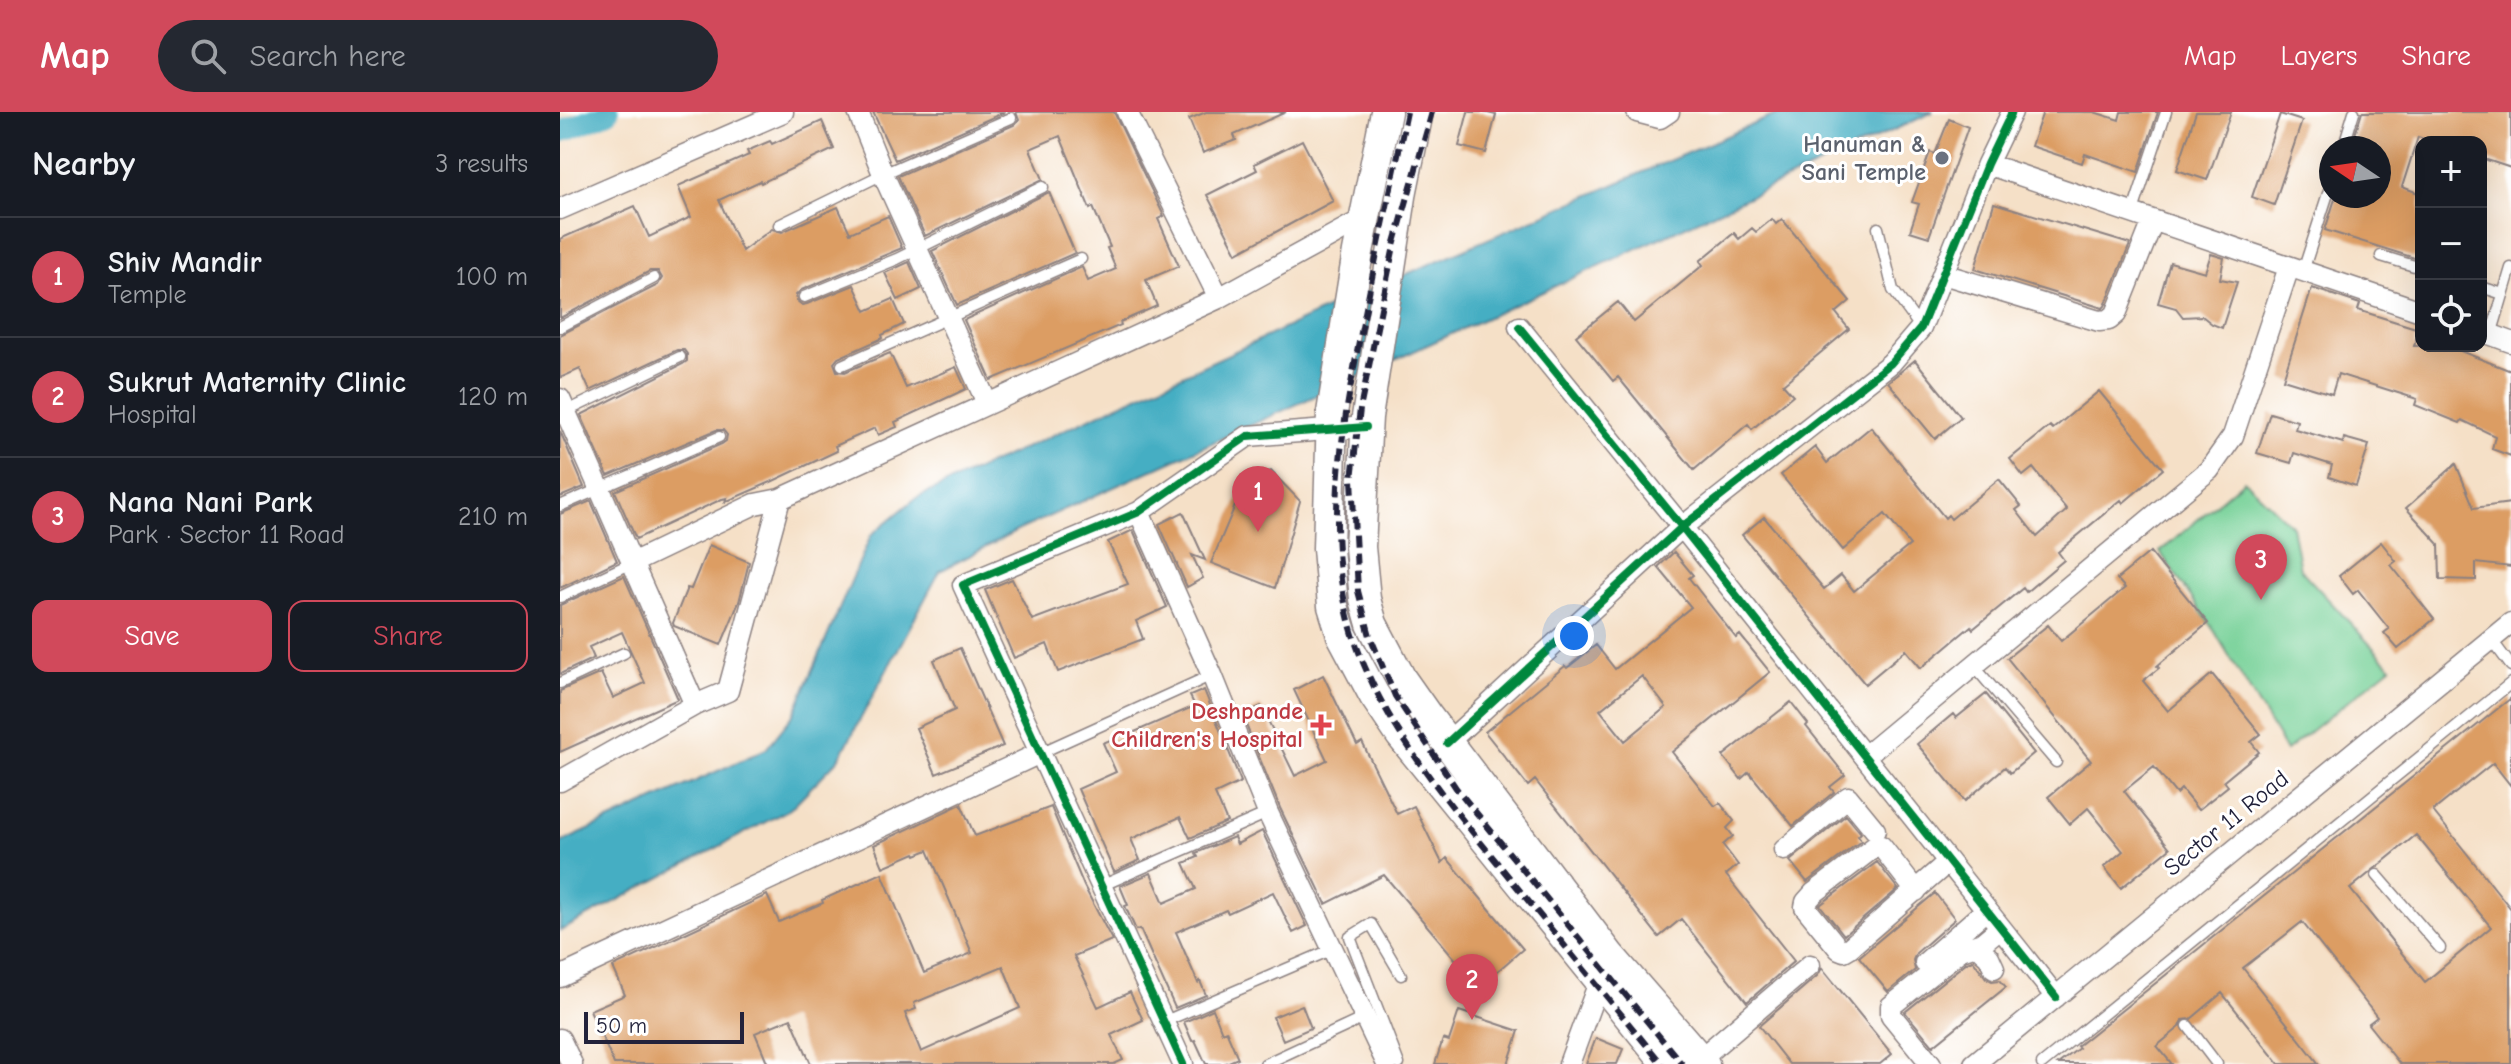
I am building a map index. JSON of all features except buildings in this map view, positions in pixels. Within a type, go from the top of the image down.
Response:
[{"type":"main road","points":[[1386,112],[1358,233],[1332,421],[1329,577],[1333,606],[1342,635],[1374,695],[1401,735],[1604,968],[1702,1062]]},
{"type":"main road","points":[[1418,112],[1402,190],[1366,422],[1360,536],[1365,599],[1372,624],[1401,679],[1668,1064]]},
{"type":"street","points":[[560,209],[783,112]]},
{"type":"street","points":[[858,112],[987,403]]},
{"type":"street","points":[[1127,112],[1219,298]]},
{"type":"street","points":[[1637,112],[1660,118],[1669,112]]},
{"type":"street","points":[[1447,743],[1682,527],[1891,363],[1921,328],[1987,164],[2012,112]]},
{"type":"street","points":[[1987,164],[2415,309]]},
{"type":"street","points":[[1943,274],[2099,321],[2109,320],[2116,314],[2153,221]]},
{"type":"street","points":[[632,563],[755,504],[780,499],[1358,233]]},
{"type":"street","points":[[1865,756],[2209,470],[2233,436],[2296,269]]},
{"type":"street","points":[[1519,327],[2056,997]]},
{"type":"street","points":[[2487,333],[2511,342]]},
{"type":"street","points":[[562,409],[695,705]]},
{"type":"street","points":[[1183,1064],[963,585],[1139,512],[1248,436],[1332,421],[1366,422]]},
{"type":"street","points":[[560,781],[695,705],[728,691],[780,499]]},
{"type":"street","points":[[1139,512],[1212,675],[1268,813],[1387,1064]]},
{"type":"street","name":"Sector 11 Road","points":[[1974,1064],[2511,623]]},
{"type":"street","points":[[560,977],[1040,753]]},
{"type":"street","points":[[1784,850],[1848,797],[1875,830]]},
{"type":"street","points":[[1809,886],[1903,806]]},
{"type":"street","points":[[1916,891],[1881,846],[1877,845],[1814,893],[1805,907],[1839,949],[1844,951],[1951,865]]},
{"type":"street","points":[[1855,953],[1951,865]]},
{"type":"street","points":[[1895,989],[1986,910]]},
{"type":"street","points":[[1931,1064],[1891,1015],[1891,1006],[1961,950],[1982,943],[2000,928]]},
{"type":"street","points":[[1976,945],[1989,957],[1994,968]]},
{"type":"street","points":[[1702,1062],[1810,965]]},
{"type":"street","points":[[1569,1064],[1604,968]]},
{"type":"street","points":[[560,1039],[572,1064]]},
{"type":"lane","points":[[2132,214],[2166,112]]},
{"type":"lane","points":[[2347,136],[2354,112]]},
{"type":"lane","points":[[779,225],[883,174],[1011,118]]},
{"type":"lane","points":[[804,297],[897,259],[1043,187]]},
{"type":"lane","points":[[2296,269],[2321,208]]},
{"type":"lane","points":[[1878,228],[1893,290],[1921,328]]},
{"type":"lane","points":[[2381,256],[2415,266]]},
{"type":"lane","points":[[842,365],[1081,259]]},
{"type":"lane","points":[[2487,331],[2511,268]]},
{"type":"lane","points":[[560,327],[654,278]]},
{"type":"lane","points":[[2487,289],[2503,294]]},
{"type":"lane","points":[[562,409],[680,357]]},
{"type":"lane","points":[[560,506],[719,437]]},
{"type":"lane","points":[[560,597],[632,563]]},
{"type":"lane","points":[[2491,639],[2511,666]]},
{"type":"lane","points":[[560,683],[624,653]]},
{"type":"lane","points":[[1974,666],[2056,762]]},
{"type":"lane","points":[[1040,753],[1212,675]]},
{"type":"lane","points":[[2042,1064],[2337,829],[2511,683]]},
{"type":"lane","points":[[1101,886],[1268,813]]},
{"type":"lane","points":[[2377,875],[2440,948]]},
{"type":"lane","points":[[1399,1064],[1350,937],[1371,924],[1401,975]]},
{"type":"lane","points":[[1163,1022],[1333,949]]},
{"type":"lane","points":[[1265,1064],[1364,1018]]},
{"type":"lane","points":[[2188,1026],[2217,1064]]},
{"type":"green space","points":[[2244,480],[2292,526],[2300,569],[2391,667],[2286,751],[2215,632],[2160,552]]},
{"type":"water","points":[[1782,112],[1933,112],[1019,530],[940,571],[839,759],[790,809],[560,931],[560,843],[766,749],[794,714],[871,535],[916,498],[1335,305]]},
{"type":"waterway","points":[[560,132],[608,112]]},
{"type":"railway","points":[[1407,112],[1343,435],[1337,518],[1344,601],[1368,674],[1384,707],[1423,768],[1662,1064]]},
{"type":"railway","points":[[1432,112],[1394,246],[1360,409],[1352,479],[1358,591],[1370,636],[1395,696],[1456,788],[1682,1064]]},
{"type":"cycle path","points":[[1447,743],[1682,527],[1891,363],[1921,328],[1987,164],[2012,112]]},
{"type":"cycle path","points":[[1519,327],[2056,997]]},
{"type":"cycle path","points":[[1183,1064],[963,585],[1139,512],[1248,436],[1366,427]]},
{"type":"place","name":"Hanuman & Sani Temple","points":[[1942,158]]},
{"type":"place","name":"Shiv Mandir","points":[[1258,532]]},
{"type":"place","name":"Nana Nani Park","points":[[2261,600]]},
{"type":"place","name":"Deshpande Children's Hospital","points":[[1321,725]]},
{"type":"place","name":"Sukrut Maternity Clinic","points":[[1472,1020]]}]
